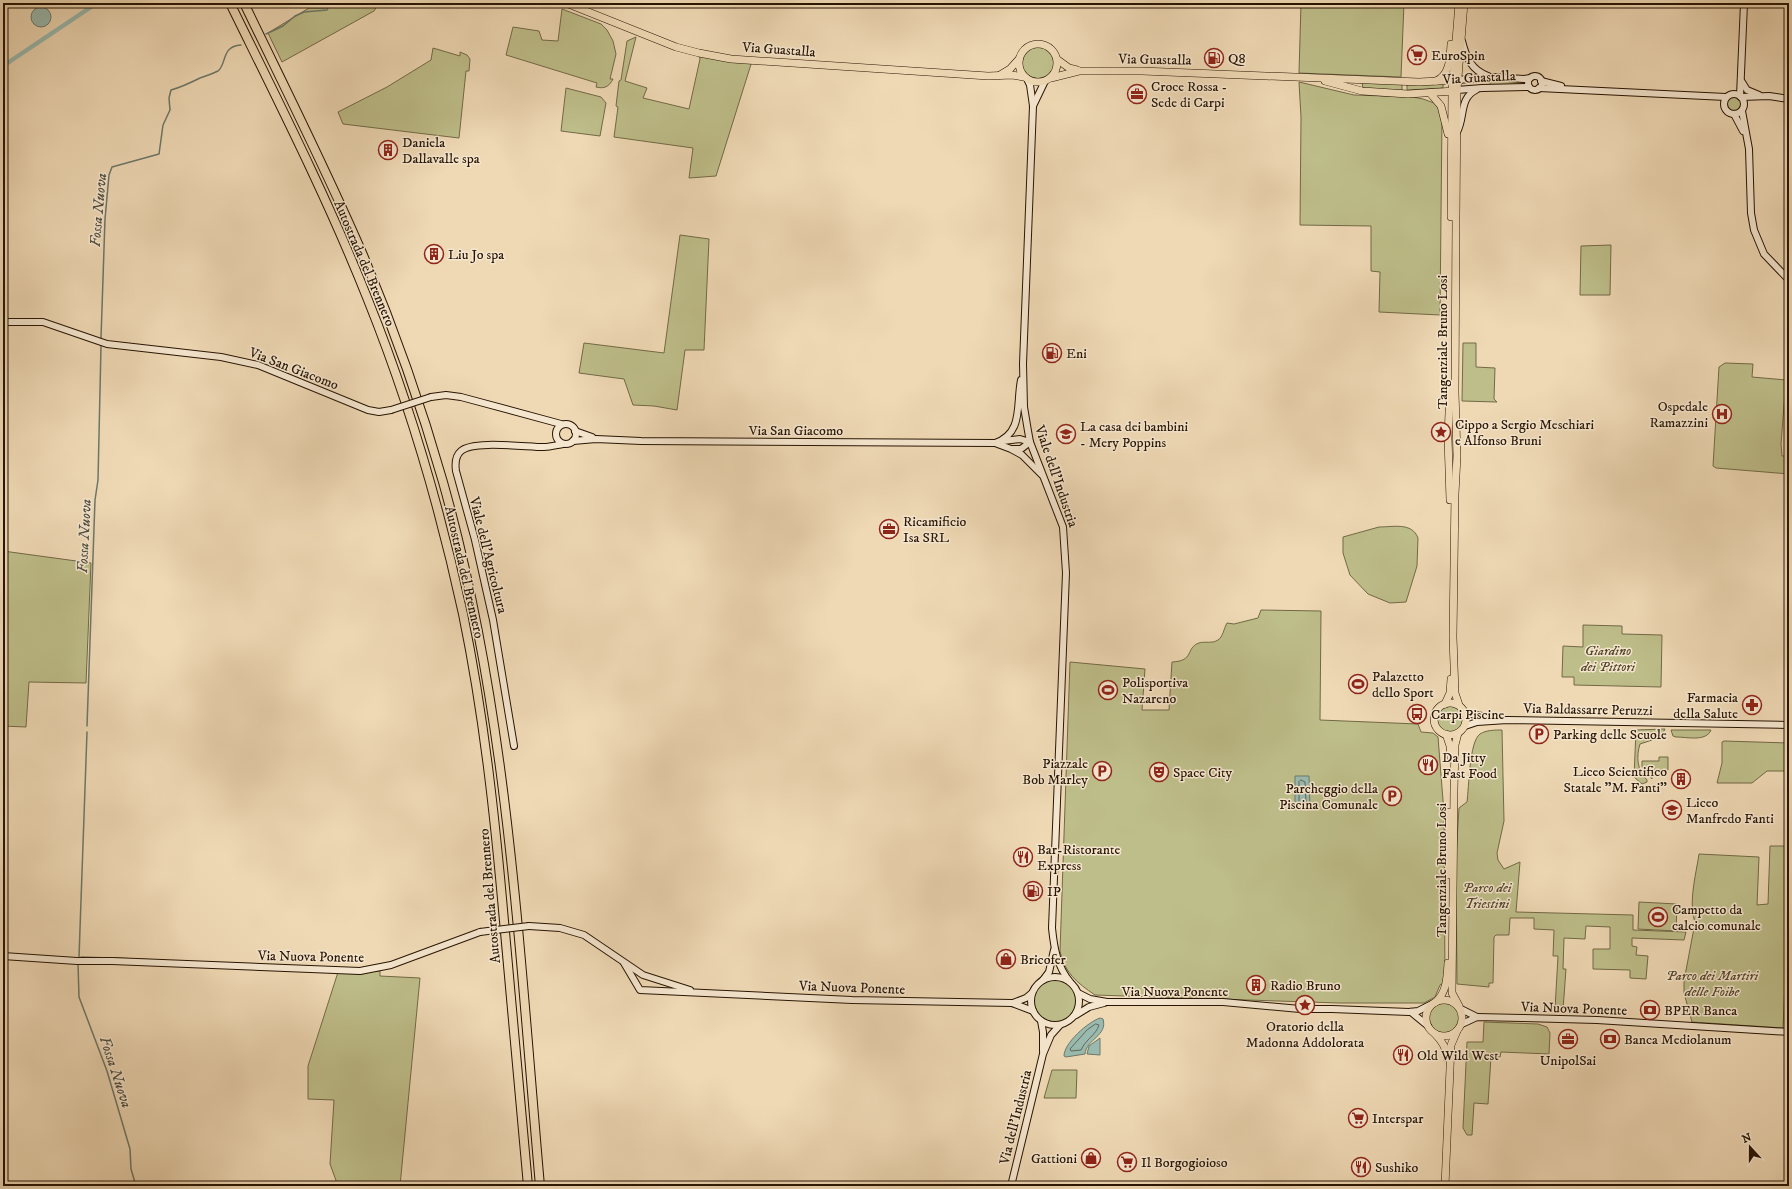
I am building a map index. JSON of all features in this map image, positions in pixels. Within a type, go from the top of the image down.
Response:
[{"type":"highway","name":"Autostrada del Brennero","points":[[230,3],[321,190],[368,300],[412,423],[441,524],[463,614],[486,747],[496,834],[528,1186]]},
{"type":"highway","name":"Autostrada del Brennero","points":[[244,3],[328,177],[379,294],[416,396],[453,522],[481,642],[503,786],[540,1186]]},
{"type":"main road","name":"Via Guastalla","points":[[566,3],[659,41],[705,54],[731,59],[1026,78]]},
{"type":"main road","name":"Tangenziale Bruno Losi","points":[[1456,80],[1459,3]]},
{"type":"main road","name":"Tangenziale Bruno Losi","points":[[1445,704],[1450,693],[1451,678],[1450,494],[1448,438],[1450,379],[1450,142],[1456,80],[1462,40],[1464,3]]},
{"type":"main road","name":"Via Guastalla","points":[[1434,82],[1441,79],[1447,71],[1453,33],[1458,18]]},
{"type":"main road","points":[[998,76],[1010,69],[1025,49],[1030,45],[1042,44],[1053,50],[1058,60],[1058,67],[1048,80],[1032,82],[1026,78],[1020,68],[1019,59]]},
{"type":"main road","name":"Via Guastalla","points":[[1058,60],[1069,68],[1079,71],[1171,72],[1404,82],[1456,80]]},
{"type":"main road","name":"Via Guastalla","points":[[1048,80],[1079,71]]},
{"type":"main road","name":"Via Guastalla","points":[[1303,77],[1362,91],[1404,93],[1455,91]]},
{"type":"main road","points":[[1361,80],[1360,83],[1362,91]]},
{"type":"main road","points":[[1404,82],[1404,93]]},
{"type":"main road","name":"Tangenziale Bruno Losi","points":[[1455,91],[1455,392],[1457,456],[1454,494],[1452,637],[1455,693],[1459,705]]},
{"type":"main road","name":"Via Guastalla","points":[[1430,93],[1441,106],[1450,142]]},
{"type":"main road","points":[[1454,703],[1459,705],[1466,713],[1467,718],[1465,726],[1458,733],[1446,734],[1438,729],[1434,720],[1436,711],[1445,704],[1454,703]]},
{"type":"main road","name":"Tangenziale Bruno Losi","points":[[1458,733],[1455,745],[1452,993],[1463,1016],[1462,1024]]},
{"type":"main road","name":"Tangenziale Bruno Losi","points":[[1428,1026],[1426,1014],[1434,1003],[1442,996],[1446,985],[1448,955],[1448,845],[1451,762],[1450,746],[1446,734]]},
{"type":"main road","points":[[1434,1003],[1447,1000],[1460,1008]]},
{"type":"main road","points":[[1445,1186],[1451,1045],[1462,1024]]},
{"type":"main road","points":[[1428,1026],[1442,1042],[1447,1055],[1441,1186]]},
{"type":"main road","points":[[1435,1034],[1447,1036],[1457,1031]]},
{"type":"street","points":[[1744,3],[1741,80],[1742,111],[1749,148],[1751,209],[1754,230],[1764,254],[1789,280]]},
{"type":"street","points":[[1462,40],[1471,65],[1481,73],[1492,77]]},
{"type":"street","name":"Via Guastalla","points":[[1456,80],[1492,77],[1530,78]]},
{"type":"street","points":[[1574,89],[1541,81],[1537,77],[1530,78],[1528,82],[1529,87],[1533,90],[1539,88],[1574,89],[1726,97],[1733,94],[1741,80]]},
{"type":"street","name":"Viale dell'Industria","points":[[1026,78],[1030,85],[1033,106],[1023,364],[1024,408],[1030,442],[1063,526],[1066,550],[1052,928],[1054,950],[1062,971],[1070,982]]},
{"type":"street","name":"Viale dell'Industria","points":[[1033,106],[1048,80]]},
{"type":"street","points":[[1741,80],[1747,90],[1761,96]]},
{"type":"street","points":[[1539,88],[1541,81]]},
{"type":"street","name":"Via Guastalla","points":[[1455,91],[1482,88],[1529,87]]},
{"type":"street","points":[[1456,134],[1461,124],[1462,111],[1466,99],[1472,92],[1482,88]]},
{"type":"street","points":[[1733,94],[1742,99],[1752,100],[1789,99],[1761,96],[1742,99]]},
{"type":"street","points":[[1693,95],[1716,101],[1724,107],[1728,113],[1734,114],[1742,111]]},
{"type":"street","points":[[1724,107],[1726,97]]},
{"type":"street","points":[[1734,114],[1747,139]]},
{"type":"street","name":"Via San Giacomo","points":[[3,322],[43,322],[107,344],[240,360],[273,370],[368,410],[379,412],[391,410],[431,397],[451,395],[561,424]]},
{"type":"street","points":[[1003,441],[1012,433],[1015,426],[1023,364]]},
{"type":"street","points":[[541,447],[552,441],[555,433],[561,424],[569,424],[576,431],[576,436],[569,444],[563,444],[558,441],[555,433],[550,421]]},
{"type":"street","name":"Via San Giacomo","points":[[576,431],[596,439]]},
{"type":"street","name":"Via San Giacomo","points":[[573,441],[596,439],[653,441],[995,443],[1020,439],[1030,442]]},
{"type":"street","points":[[1011,449],[1021,449],[1030,442]]},
{"type":"street","name":"Via San Giacomo","points":[[995,443],[1022,455],[1045,479]]},
{"type":"street","name":"Viale dell'Agricoltura","points":[[514,746],[493,620],[475,540],[455,463],[458,454],[461,451],[472,446],[541,447],[563,444]]},
{"type":"street","name":"Via Baldassarre Peruzzi","points":[[1466,713],[1507,720]]},
{"type":"street","name":"Via Baldassarre Peruzzi","points":[[1465,726],[1477,722],[1507,720],[1789,725]]},
{"type":"street","name":"Via Nuova Ponente","points":[[3,956],[77,961],[112,961],[360,971],[391,964],[480,932],[529,926],[560,928],[584,936],[643,975],[676,985],[692,992]]},
{"type":"street","name":"Viale dell'Industria","points":[[1043,980],[1049,972],[1054,950]]},
{"type":"street","name":"Via Nuova Ponente","points":[[624,963],[640,990],[852,1000],[1012,1003],[1026,998],[1032,993]]},
{"type":"street","points":[[1057,977],[1070,982],[1078,992],[1079,1005],[1073,1017],[1060,1025],[1050,1025],[1041,1021],[1033,1012],[1030,1002],[1032,993],[1038,983],[1043,980],[1057,977]]},
{"type":"street","name":"Via Nuova Ponente","points":[[1078,992],[1090,999],[1107,1002],[1223,1002],[1300,1009],[1411,1012],[1418,1011],[1434,1003]]},
{"type":"street","name":"Via Nuova Ponente","points":[[1073,1017],[1089,1007],[1107,1002]]},
{"type":"street","name":"Via Nuova Ponente","points":[[1012,1003],[1033,1012]]},
{"type":"street","name":"Via Nuova Ponente","points":[[1460,1008],[1477,1017]]},
{"type":"street","points":[[1411,1012],[1428,1026]]},
{"type":"street","name":"Via Nuova Ponente","points":[[1462,1024],[1477,1017],[1597,1020],[1789,1032]]},
{"type":"street","name":"Via dell'Industria","points":[[1041,1021],[1043,1032],[1043,1054]]},
{"type":"street","name":"Via dell'Industria","points":[[1011,1186],[1043,1054],[1051,1034],[1060,1025]]},
{"type":"green space","points":[[327,3],[379,3],[374,11],[282,62],[268,33],[309,8],[326,8]]},
{"type":"green space","points":[[1301,3],[1404,3],[1401,77],[1299,73]]},
{"type":"green space","points":[[562,9],[601,24],[607,30],[613,41],[616,54],[610,79],[613,79],[606,87],[596,87],[597,83],[506,55],[513,27],[539,31],[542,40],[558,41]]},
{"type":"green space","points":[[636,37],[625,81],[647,88],[643,98],[689,109],[700,59],[699,55],[752,61],[716,176],[689,178],[693,148],[614,137],[618,107],[616,106],[619,81],[621,80],[627,41]]},
{"type":"green space","points":[[1035,47],[1041,47],[1051,54],[1054,63],[1053,69],[1047,76],[1041,79],[1035,79],[1025,72],[1022,66],[1022,60],[1029,50]]},
{"type":"green space","points":[[433,48],[460,56],[460,52],[467,55],[470,59],[469,71],[466,71],[459,138],[343,124],[338,112],[387,87],[431,60]]},
{"type":"green space","points":[[1490,81],[1523,81],[1523,85],[1490,85]]},
{"type":"green space","points":[[1299,82],[1354,95],[1413,97],[1434,103],[1439,109],[1442,117],[1440,315],[1379,312],[1380,272],[1371,271],[1371,226],[1300,225],[1301,117]]},
{"type":"green space","points":[[1362,82],[1402,84],[1402,92],[1363,89]]},
{"type":"green space","points":[[1407,84],[1443,84],[1443,88],[1407,90]]},
{"type":"green space","points":[[566,88],[601,97],[606,103],[600,136],[561,131]]},
{"type":"green space","points":[[1731,97],[1737,97],[1741,101],[1741,107],[1737,111],[1731,111],[1727,107],[1727,101]]},
{"type":"green space","points":[[680,235],[709,239],[704,350],[685,350],[677,410],[654,406],[633,405],[624,379],[579,373],[584,343],[664,353]]},
{"type":"green space","points":[[1611,245],[1610,295],[1580,295],[1581,246]]},
{"type":"green space","points":[[1463,343],[1476,343],[1476,367],[1495,368],[1494,399],[1497,402],[1462,401]]},
{"type":"green space","points":[[1725,363],[1753,364],[1752,377],[1786,380],[1781,444],[1782,456],[1789,456],[1789,474],[1716,468],[1713,466],[1719,367]]},
{"type":"green space","points":[[1379,527],[1407,527],[1415,533],[1418,538],[1417,566],[1406,602],[1390,603],[1368,594],[1350,575],[1343,553],[1343,537]]},
{"type":"green space","points":[[3,551],[91,563],[86,683],[29,682],[26,727],[3,726]]},
{"type":"green space","points":[[1261,610],[1321,611],[1320,720],[1418,724],[1421,732],[1433,733],[1438,737],[1444,813],[1445,982],[1440,985],[1435,997],[1424,1003],[1339,1003],[1095,995],[1082,986],[1072,976],[1062,958],[1060,951],[1070,662],[1145,669],[1142,710],[1169,710],[1172,662],[1179,661],[1187,657],[1192,648],[1199,643],[1213,642],[1220,639],[1227,623],[1234,624],[1258,618]]},
{"type":"green space","name":"Giardino dei Pittori","points":[[1583,625],[1622,626],[1622,634],[1662,635],[1661,687],[1574,685],[1574,677],[1562,677],[1563,646],[1583,647]]},
{"type":"green space","points":[[1450,706],[1459,710],[1463,719],[1459,728],[1450,732],[1441,728],[1437,719],[1441,710]]},
{"type":"green space","points":[[1665,729],[1661,737],[1640,744],[1638,763],[1641,772],[1647,780],[1647,782],[1642,784],[1634,777],[1636,730]]},
{"type":"green space","name":"Parco dei Triestini","points":[[1491,730],[1502,730],[1504,821],[1497,853],[1498,860],[1504,869],[1520,862],[1516,912],[1633,915],[1633,930],[1686,932],[1684,940],[1632,938],[1632,946],[1637,947],[1636,955],[1648,956],[1646,979],[1630,978],[1630,970],[1593,969],[1593,949],[1610,949],[1610,927],[1586,926],[1585,939],[1564,938],[1563,969],[1566,969],[1563,1010],[1555,1009],[1558,956],[1553,956],[1554,930],[1534,929],[1534,918],[1510,918],[1509,935],[1496,935],[1494,937],[1493,983],[1489,983],[1489,987],[1457,984],[1456,857],[1459,808],[1467,802],[1470,766],[1476,739],[1480,734],[1485,732]]},
{"type":"green space","points":[[1671,730],[1711,730],[1709,734],[1696,738],[1676,737],[1673,736]]},
{"type":"green space","points":[[1722,742],[1789,743],[1789,771],[1767,771],[1752,783],[1717,783],[1722,763]]},
{"type":"green space","points":[[1659,757],[1668,757],[1668,770],[1652,770],[1652,779],[1642,767],[1642,761],[1659,761]]},
{"type":"green space","name":"Parco dei Martiri delle Foibe","points":[[1770,846],[1789,846],[1789,960],[1786,960],[1783,1028],[1692,1022],[1684,993],[1684,981],[1694,928],[1698,928],[1694,921],[1692,902],[1699,854],[1759,857],[1757,905],[1768,904]]},
{"type":"green space","name":"Campetto da calcio comunale","points":[[1639,902],[1677,904],[1676,931],[1638,929]]},
{"type":"green space","points":[[339,969],[380,971],[380,976],[420,978],[400,1186],[338,1186],[330,1164],[334,1100],[308,1099],[308,1066]]},
{"type":"green space","points":[[1055,980],[1070,986],[1076,1001],[1070,1016],[1055,1022],[1040,1016],[1034,1001],[1040,986]]},
{"type":"green space","points":[[1444,1003],[1455,1007],[1459,1018],[1455,1029],[1444,1033],[1433,1029],[1429,1018],[1433,1007]]},
{"type":"green space","points":[[1484,1022],[1538,1024],[1547,1027],[1550,1033],[1549,1054],[1501,1052],[1500,1057],[1491,1057],[1488,1104],[1474,1103],[1472,1135],[1467,1135],[1463,1128],[1467,1042],[1483,1042]]},
{"type":"green space","points":[[1052,1070],[1077,1070],[1076,1098],[1044,1098]]},
{"type":"water","points":[[41,7],[48,10],[51,17],[48,24],[41,27],[34,24],[31,17],[34,10]]},
{"type":"water","points":[[1295,776],[1309,776],[1310,808],[1295,808]]},
{"type":"water","points":[[1100,1018],[1103,1019],[1104,1025],[1102,1030],[1086,1049],[1085,1054],[1064,1056],[1065,1051],[1072,1039],[1083,1028]]},
{"type":"water","points":[[1100,1038],[1100,1055],[1087,1054],[1089,1046]]},
{"type":"waterway","points":[[3,66],[97,3]]},
{"type":"waterway","name":"Fossa Nuova","points":[[266,34],[283,26],[295,16],[304,12],[327,10],[330,3]]},
{"type":"waterway","name":"Fossa Nuova","points":[[101,338],[105,219],[109,175],[112,167],[159,154],[163,125],[170,110],[169,98],[171,90],[218,71],[221,68],[225,56],[230,48],[241,45]]},
{"type":"waterway","name":"Fossa Nuova","points":[[87,726],[95,500],[98,480],[101,346]]},
{"type":"waterway","name":"Fossa Nuova","points":[[79,957],[87,732]]},
{"type":"waterway","points":[[81,957],[110,958]]},
{"type":"waterway","points":[[114,958],[157,960]]},
{"type":"waterway","name":"Fossa Nuova","points":[[78,964],[79,997],[107,1071],[130,1149],[131,1169],[136,1186]]},
{"type":"place","name":"EuroSpin","points":[[1417,55]]},
{"type":"place","name":"Q8","points":[[1214,58]]},
{"type":"place","name":"Croce Rossa - Sede di Carpi","points":[[1137,94]]},
{"type":"place","name":"Daniela Dallavalle spa","points":[[388,150]]},
{"type":"place","name":"Liu Jo spa","points":[[434,254]]},
{"type":"place","name":"Eni","points":[[1052,353]]},
{"type":"place","name":"Ospedale Ramazzini","points":[[1722,414]]},
{"type":"place","name":"Cippo a Sergio Meschiari e Alfonso Bruni","points":[[1441,432]]},
{"type":"place","name":"La casa dei bambini - Mery Poppins","points":[[1066,434]]},
{"type":"place","name":"Ricamificio Isa SRL","points":[[889,529]]},
{"type":"place","name":"Palazetto dello Sport","points":[[1358,684]]},
{"type":"place","name":"Polisportiva Nazareno","points":[[1108,690]]},
{"type":"place","name":"Farmacia della Salute","points":[[1752,705]]},
{"type":"place","name":"Carpi Piscine","points":[[1417,714]]},
{"type":"place","name":"Parking delle Scuole","points":[[1539,734]]},
{"type":"place","name":"Da Jitty Fast Food","points":[[1428,765]]},
{"type":"place","name":"Piazzale Bob Marley","points":[[1102,771]]},
{"type":"place","name":"Space City","points":[[1159,772]]},
{"type":"place","name":"Liceo Scientifico Statale \"M. Fanti\"","points":[[1681,779]]},
{"type":"place","name":"Parcheggio della Piscina Comunale","points":[[1392,796]]},
{"type":"place","name":"Liceo Manfredo Fanti","points":[[1672,810]]},
{"type":"place","name":"Bar-Ristorante Express","points":[[1023,857]]},
{"type":"place","name":"IP","points":[[1033,891]]},
{"type":"place","name":"Campetto da calcio comunale","points":[[1658,917]]},
{"type":"place","name":"Bricofer","points":[[1006,959]]},
{"type":"place","name":"Radio Bruno","points":[[1256,985]]},
{"type":"place","name":"Oratorio della Madonna Addolorata","points":[[1305,1005]]},
{"type":"place","name":"BPER Banca","points":[[1650,1010]]},
{"type":"place","name":"UnipolSai","points":[[1568,1039]]},
{"type":"place","name":"Banca Mediolanum","points":[[1610,1039]]},
{"type":"place","name":"Old Wild West","points":[[1403,1055]]},
{"type":"place","name":"Interspar","points":[[1358,1118]]},
{"type":"place","name":"Gattioni","points":[[1091,1158]]},
{"type":"place","name":"Il Borgogioioso","points":[[1127,1162]]},
{"type":"place","name":"Sushiko","points":[[1361,1167]]}]
